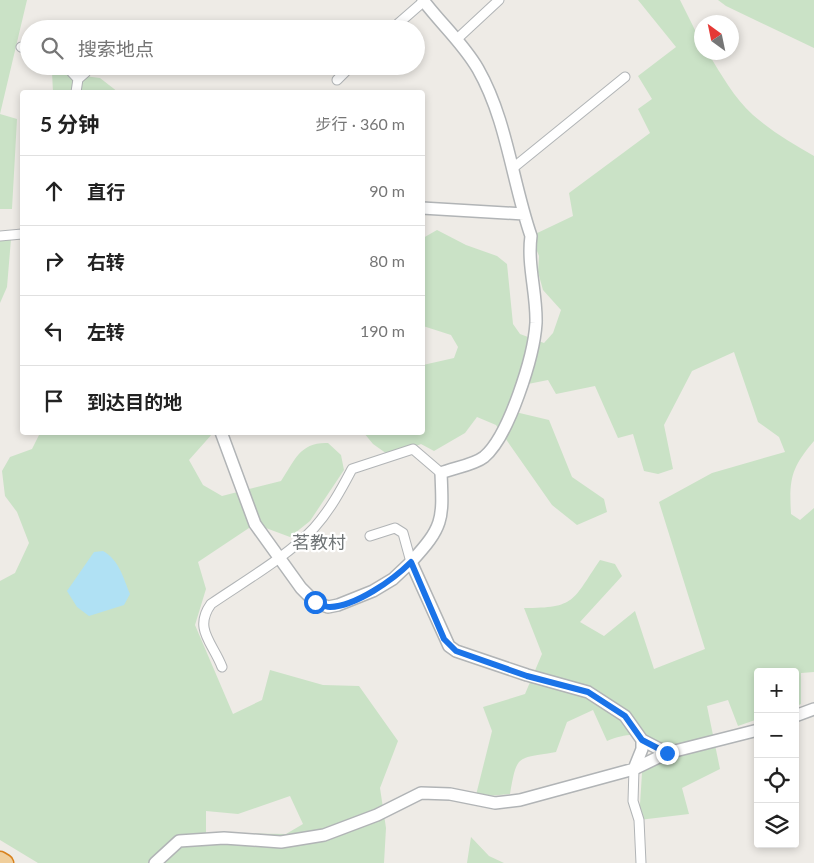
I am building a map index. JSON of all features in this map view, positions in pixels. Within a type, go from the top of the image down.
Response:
[{"type":"highway","points":[[0,860],[5,863]]},
{"type":"street","points":[[402,20],[424,0],[458,39],[478,68],[491,94],[531,236],[529,250],[536,324],[519,395],[500,438],[483,458],[441,472]]},
{"type":"street","points":[[458,39],[499,0]]},
{"type":"street","points":[[74,75],[78,79]]},
{"type":"street","points":[[76,90],[78,79],[83,75]]},
{"type":"street","points":[[337,80],[342,75]]},
{"type":"street","points":[[513,168],[625,77]]},
{"type":"street","points":[[425,208],[524,214]]},
{"type":"street","points":[[0,236],[20,234]]},
{"type":"street","points":[[221,435],[255,524],[280,555],[302,588],[315,602],[328,607],[373,591],[393,579],[411,562],[438,528],[442,509],[441,472],[413,449],[352,469],[336,499],[313,528],[280,555],[211,604],[203,615],[202,628],[222,667]]},
{"type":"street","points":[[370,536],[395,528],[403,533],[411,562],[449,646],[456,651],[527,676],[588,692],[625,716],[642,740],[667,753]]},
{"type":"street","points":[[799,715],[814,709]]},
{"type":"street","points":[[154,863],[179,841],[224,838],[281,842],[324,835],[377,815],[421,793],[450,794],[495,803],[520,800],[634,769],[667,753],[754,731]]},
{"type":"street","points":[[641,863],[639,820],[633,801],[634,769],[642,749],[642,740]]},
{"type":"green space","points":[[0,0],[27,0],[22,20],[20,20],[20,30],[0,114]]},
{"type":"green space","points":[[638,0],[680,0],[694,28],[694,60],[712,60],[728,86],[753,115],[790,142],[814,156],[814,441],[800,459],[793,474],[790,502],[791,514],[800,520],[814,508],[814,672],[801,673],[801,704],[799,705],[799,668],[754,668],[754,720],[738,726],[728,700],[707,706],[720,769],[682,788],[689,814],[639,820],[642,773],[644,770],[671,759],[668,746],[638,735],[623,736],[607,741],[593,710],[567,722],[556,752],[521,760],[515,771],[510,794],[476,795],[492,731],[483,707],[525,694],[542,654],[524,608],[541,608],[564,604],[584,585],[600,560],[615,564],[622,576],[580,622],[604,636],[635,611],[654,669],[705,649],[659,502],[712,473],[785,452],[779,437],[758,422],[734,352],[692,371],[664,425],[673,469],[658,474],[644,471],[633,434],[618,438],[595,386],[556,394],[548,380],[518,386],[507,410],[549,420],[572,477],[604,499],[607,512],[577,525],[552,505],[496,425],[477,417],[465,433],[434,451],[421,444],[390,456],[373,444],[366,435],[425,435],[425,365],[454,358],[458,347],[451,335],[425,327],[425,237],[437,230],[466,245],[497,256],[507,264],[513,324],[520,334],[544,343],[553,333],[561,310],[543,290],[538,272],[539,256],[531,236],[573,216],[569,193],[650,133],[638,109],[652,99],[638,76],[676,47]]},
{"type":"green space","points":[[718,0],[814,0],[814,48],[726,6]]},
{"type":"green space","points":[[52,75],[100,78],[115,90],[53,90]]},
{"type":"green space","points":[[0,114],[17,119],[12,209],[0,209]]},
{"type":"green space","points":[[11,239],[7,287],[0,303],[0,241]]},
{"type":"green space","points":[[39,435],[211,435],[189,460],[203,485],[222,496],[281,481],[299,454],[319,443],[328,443],[341,455],[344,470],[310,521],[290,537],[255,524],[198,562],[206,589],[195,625],[233,714],[262,700],[270,670],[323,685],[359,686],[398,741],[380,788],[386,828],[384,863],[38,863],[0,840],[0,581],[15,573],[29,543],[17,512],[5,496],[2,471],[10,457],[32,449]],"holes":[[[290,796],[303,824],[286,834],[206,833],[206,811],[238,814]]]},
{"type":"green space","points":[[471,837],[489,856],[504,863],[467,863]]},
{"type":"water","points":[[103,551],[117,564],[130,594],[124,605],[89,616],[77,607],[67,591],[94,552]]},
{"type":"district","name":"茗教村","points":[[319,542]]},
{"type":"route","points":[[315,602],[328,607],[373,591],[393,579],[411,562],[444,639],[449,646],[456,651],[527,676],[588,692],[625,716],[642,740],[667,753]]}]
